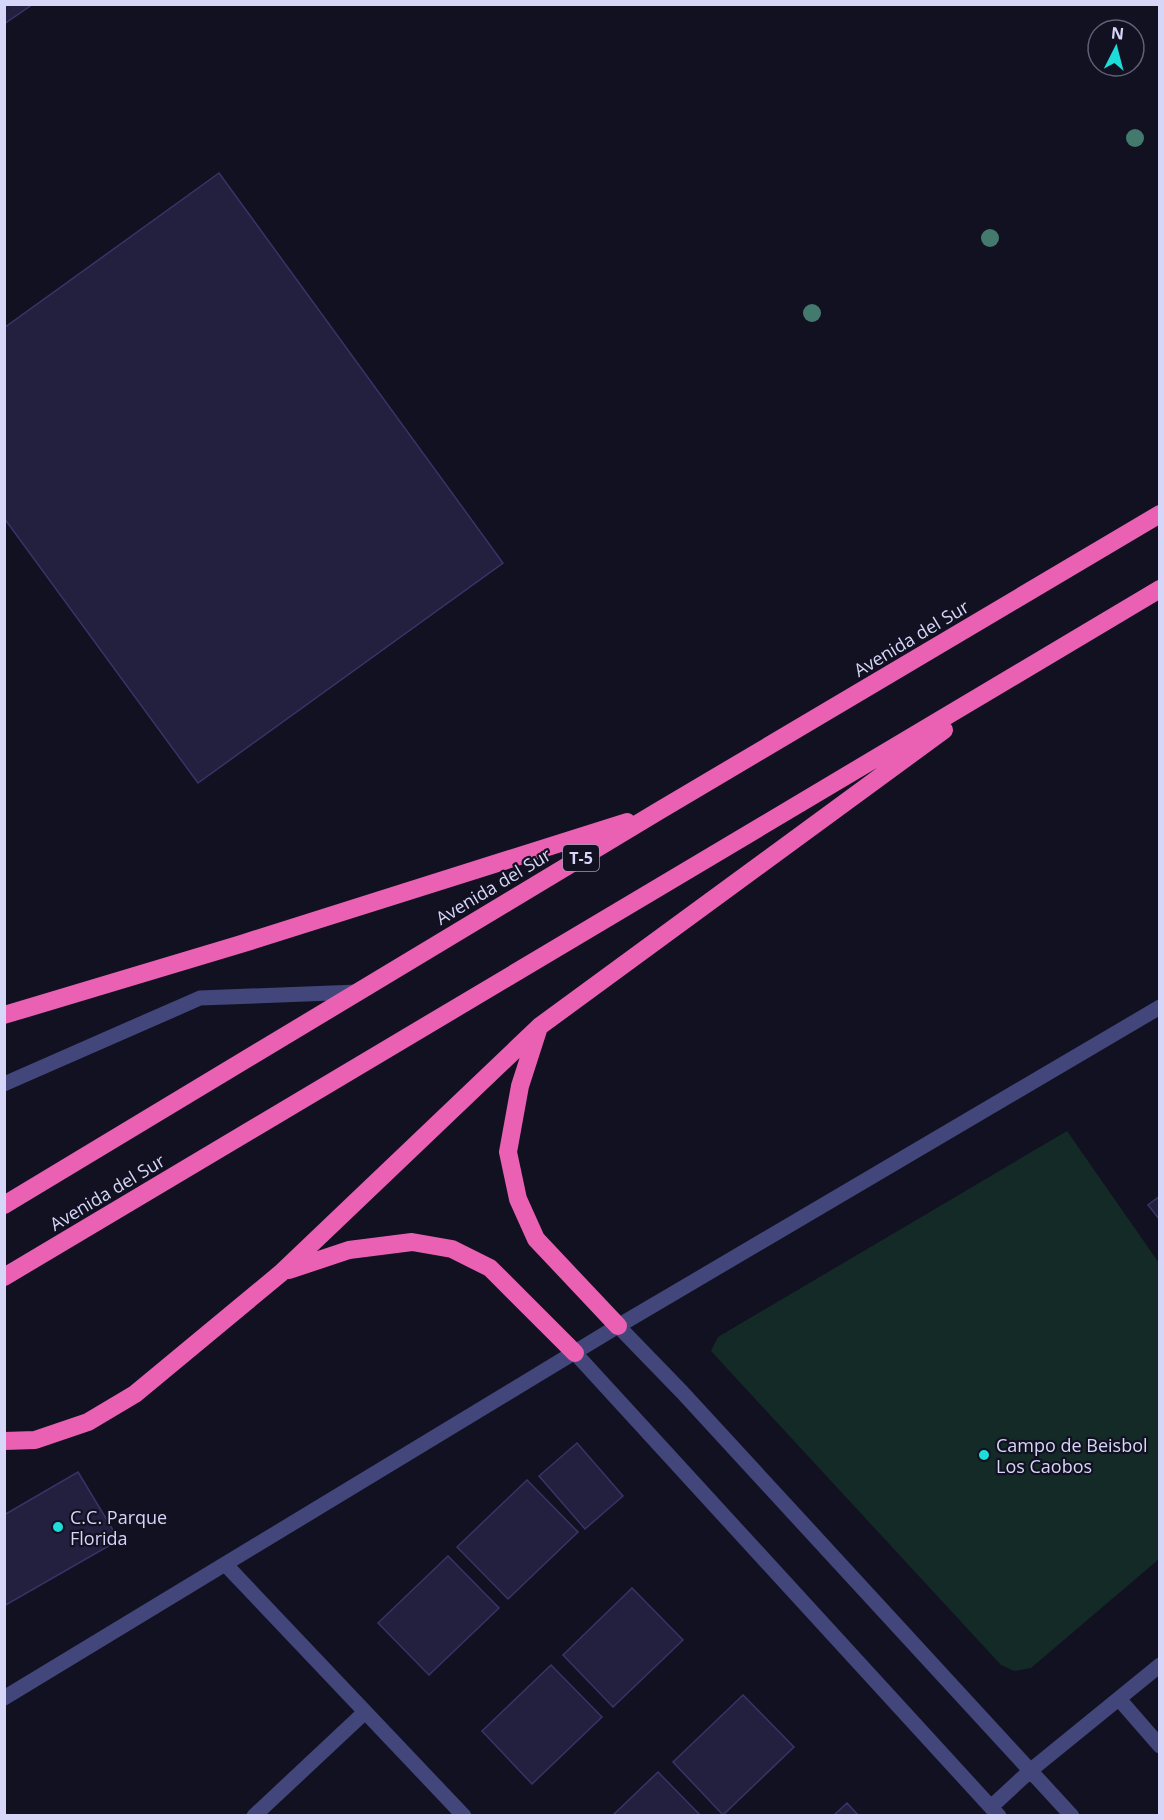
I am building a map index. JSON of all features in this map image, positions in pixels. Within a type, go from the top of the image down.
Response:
[{"type":"highway","name":"Avenida del Sur","points":[[4,1205],[657,812],[1160,514]]},
{"type":"highway","name":"Avenida del Sur","points":[[4,1277],[1160,589]]},
{"type":"highway","points":[[4,1441],[34,1440],[88,1422],[135,1394],[281,1273],[540,1026],[1032,666]]},
{"type":"highway","points":[[4,1015],[240,944],[657,812]]},
{"type":"highway","points":[[540,1026],[520,1086],[508,1152],[518,1199],[536,1239],[618,1326]]},
{"type":"highway","points":[[281,1273],[349,1250],[412,1242],[452,1249],[489,1268],[575,1353]]},
{"type":"street","points":[[4,1084],[200,999],[358,992]]},
{"type":"street","points":[[4,1698],[618,1326],[1160,1007]]},
{"type":"street","points":[[618,1326],[682,1392],[1072,1815]]},
{"type":"street","points":[[575,1353],[995,1811],[1031,1770],[1160,1665]]},
{"type":"street","points":[[225,1564],[464,1815]]},
{"type":"street","points":[[1119,1699],[1160,1746]]},
{"type":"street","points":[[254,1815],[365,1712]]},
{"type":"green space","name":"Campo de Beisbol Los Caobos","points":[[1067,1131],[1159,1263],[1159,1559],[1031,1668],[1014,1671],[1001,1665],[711,1351],[718,1337]]},
{"type":"building","points":[[4,4],[33,4],[4,24]]},
{"type":"building","points":[[219,173],[503,563],[198,783],[4,518],[4,328]]},
{"type":"building","points":[[1160,1196],[1160,1220],[1148,1205]]},
{"type":"building","points":[[577,1443],[623,1496],[585,1529],[539,1476]]},
{"type":"building","name":"C.C. Parque Florida","points":[[78,1472],[119,1540],[4,1606],[4,1515]]},
{"type":"building","points":[[527,1480],[578,1532],[508,1599],[457,1547]]},
{"type":"building","points":[[448,1556],[499,1608],[429,1675],[378,1623]]},
{"type":"building","points":[[632,1588],[683,1640],[613,1707],[563,1655]]},
{"type":"building","points":[[551,1665],[602,1717],[532,1784],[482,1731]]},
{"type":"building","points":[[743,1695],[794,1747],[723,1815],[673,1762]]},
{"type":"building","points":[[658,1772],[701,1816],[612,1816]]},
{"type":"building","points":[[847,1803],[859,1816],[833,1816]]},
{"type":"place","name":"Campo de Beisbol Los Caobos","points":[[984,1455]]},
{"type":"place","name":"C.C. Parque Florida","points":[[58,1527]]}]
